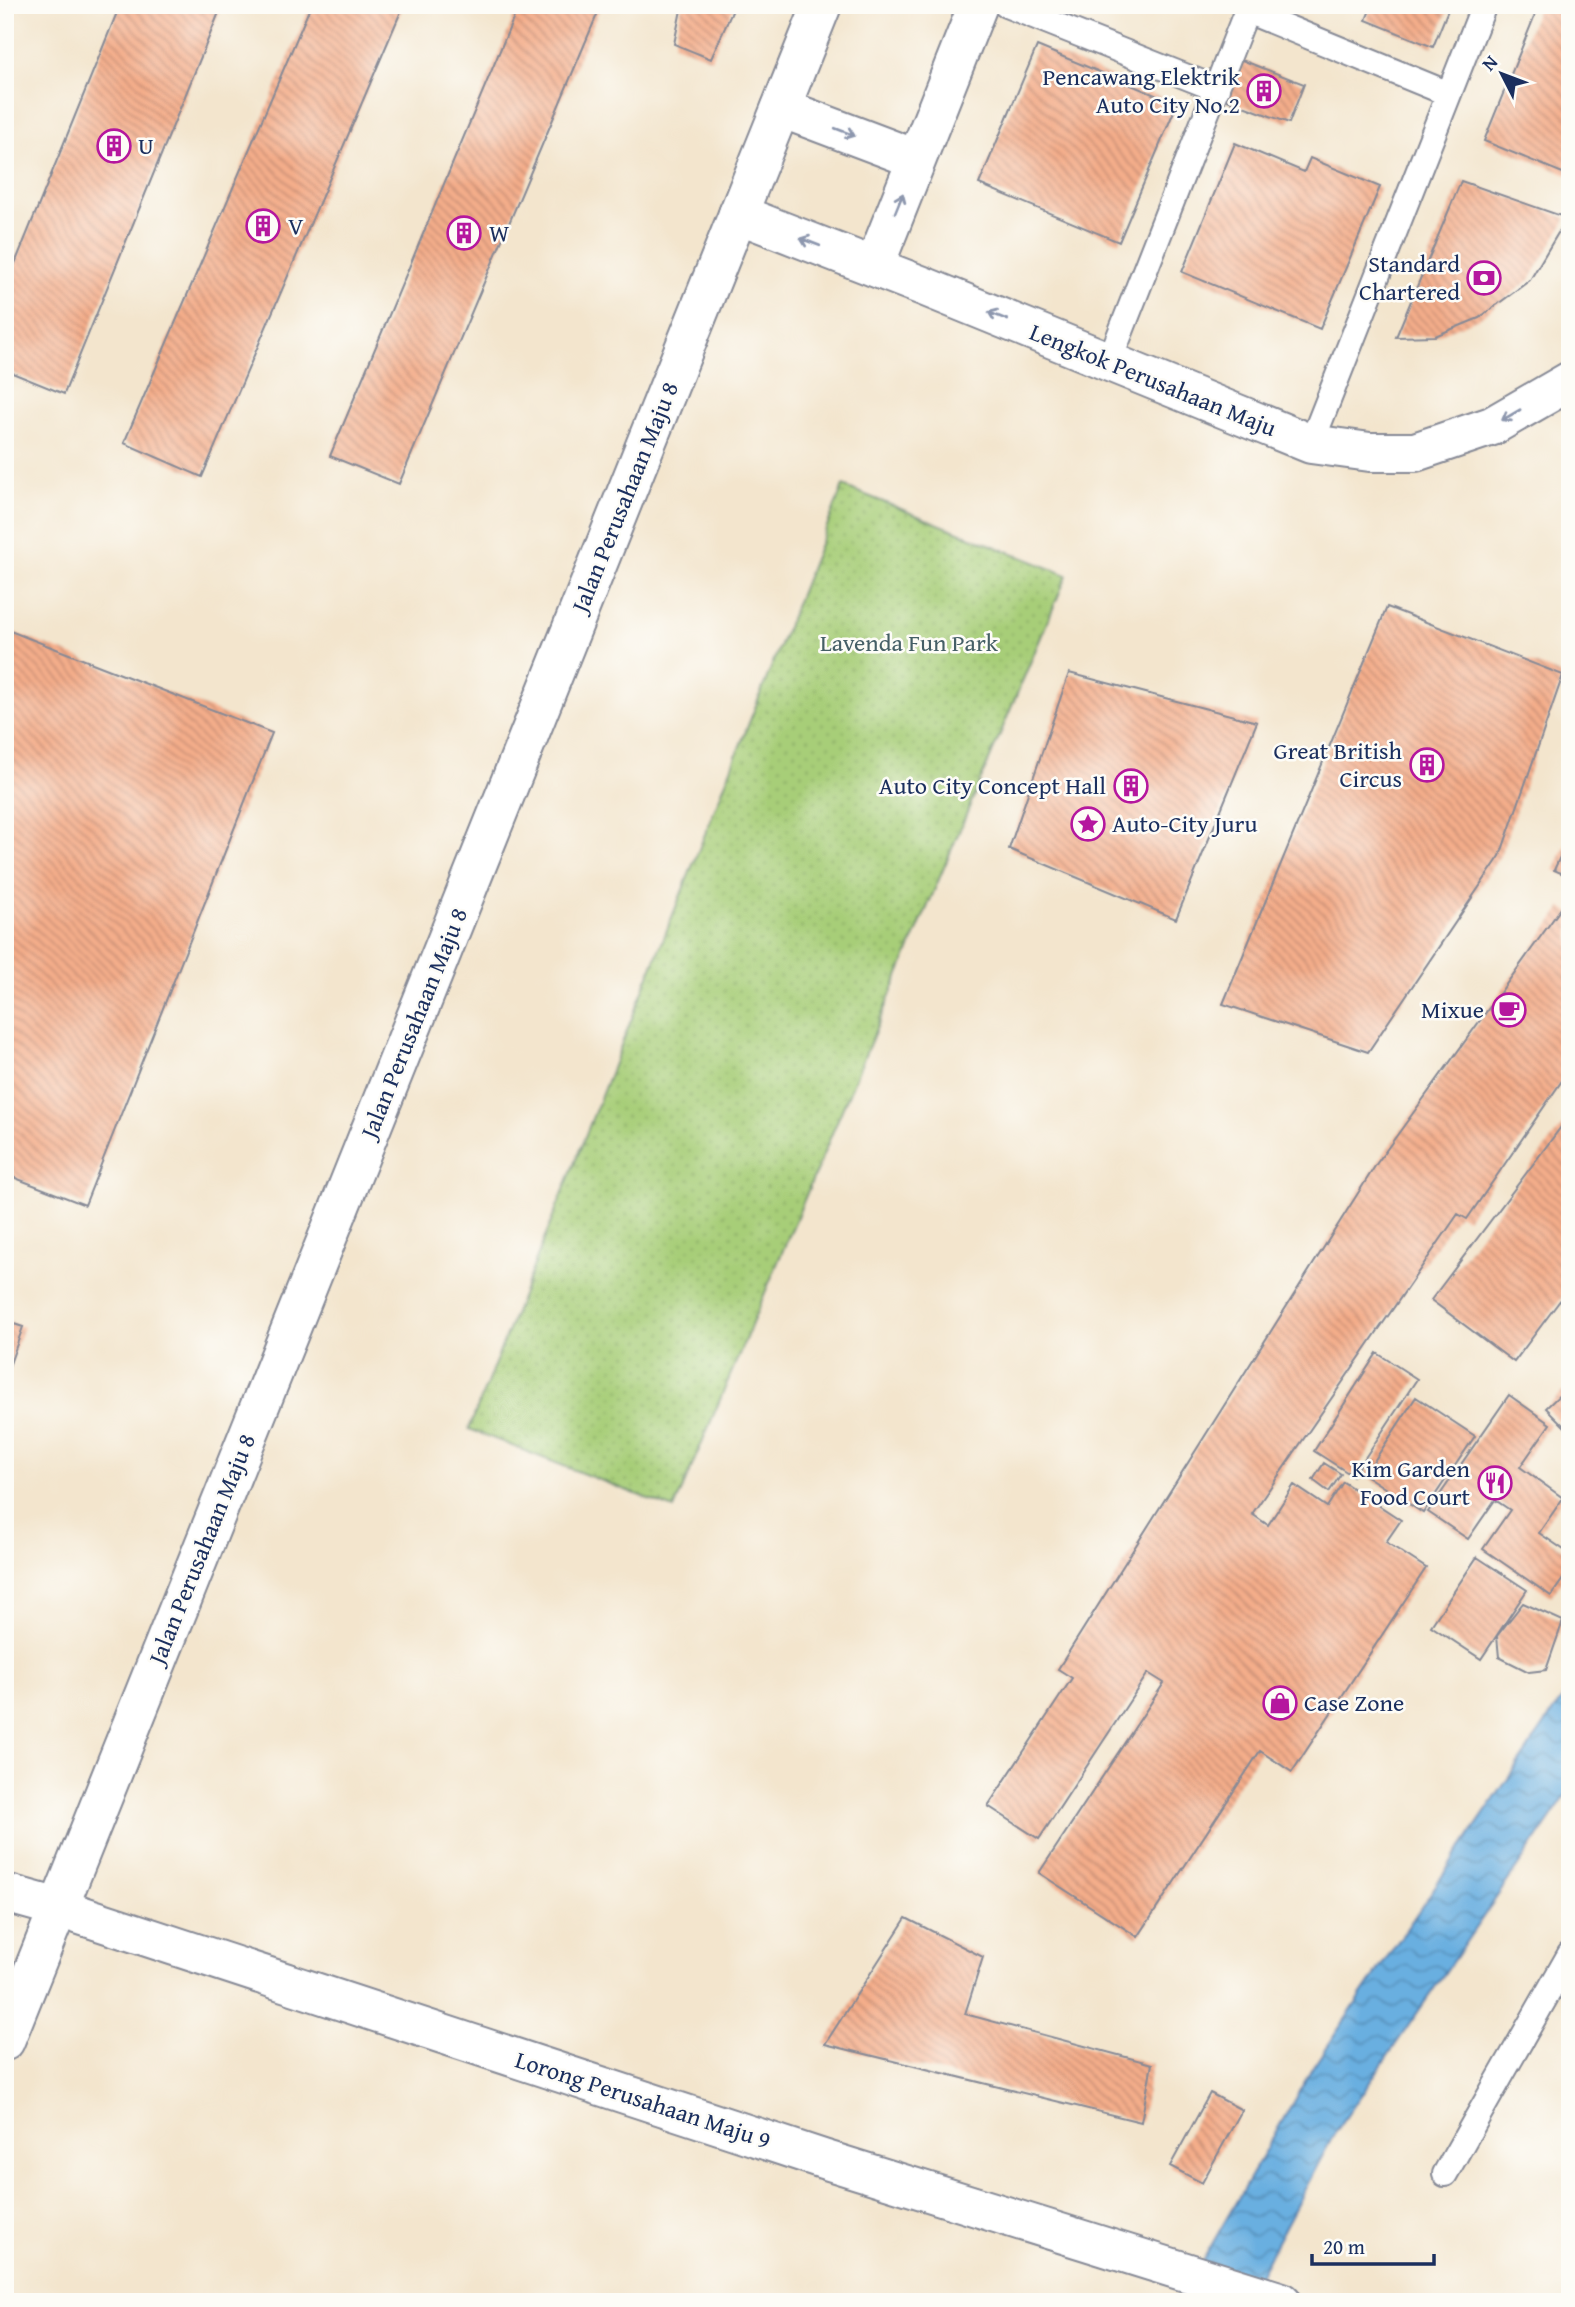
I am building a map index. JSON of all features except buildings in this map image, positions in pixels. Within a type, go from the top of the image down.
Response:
[{"type":"street","name":"Jalan Perusahaan Maju 8","points":[[5,2041],[822,5]]},
{"type":"street","points":[[874,267],[978,5]]},
{"type":"street","points":[[781,108],[916,159]]},
{"type":"street","name":"Lengkok Perusahaan Maju","points":[[738,214],[1311,444],[1370,452],[1415,452],[1492,426],[1570,381]]},
{"type":"street","name":"Lorong Perusahaan Maju 9","points":[[5,1893],[59,1908],[823,2159],[1282,2302]]},
{"type":"lane","points":[[1006,5],[1217,89]]},
{"type":"lane","points":[[1311,444],[1484,5]]},
{"type":"lane","points":[[1109,362],[1248,8],[1449,94]]},
{"type":"lane","points":[[1445,2174],[1570,1954]]},
{"type":"green space","name":"Lavenda Fun Park","points":[[843,486],[1067,575],[674,1509],[469,1429]]},
{"type":"water","points":[[1570,1687],[1570,1790],[1333,2136],[1245,2302],[1179,2302],[1313,2067]]},
{"type":"place","name":"Pencawang Elektrik Auto City No.2","points":[[1264,91]]},
{"type":"place","name":"U","points":[[114,146]]},
{"type":"place","name":"V","points":[[263,226]]},
{"type":"place","name":"W","points":[[464,233]]},
{"type":"place","name":"Standard Chartered","points":[[1484,278]]},
{"type":"place","name":"Great British Circus","points":[[1427,765]]},
{"type":"place","name":"Auto City Concept Hall","points":[[1131,786]]},
{"type":"place","name":"Auto-City Juru","points":[[1088,824]]},
{"type":"place","name":"Mixue","points":[[1509,1010]]},
{"type":"place","name":"Kim Garden Food Court","points":[[1495,1483]]},
{"type":"place","name":"Case Zone","points":[[1280,1703]]}]
